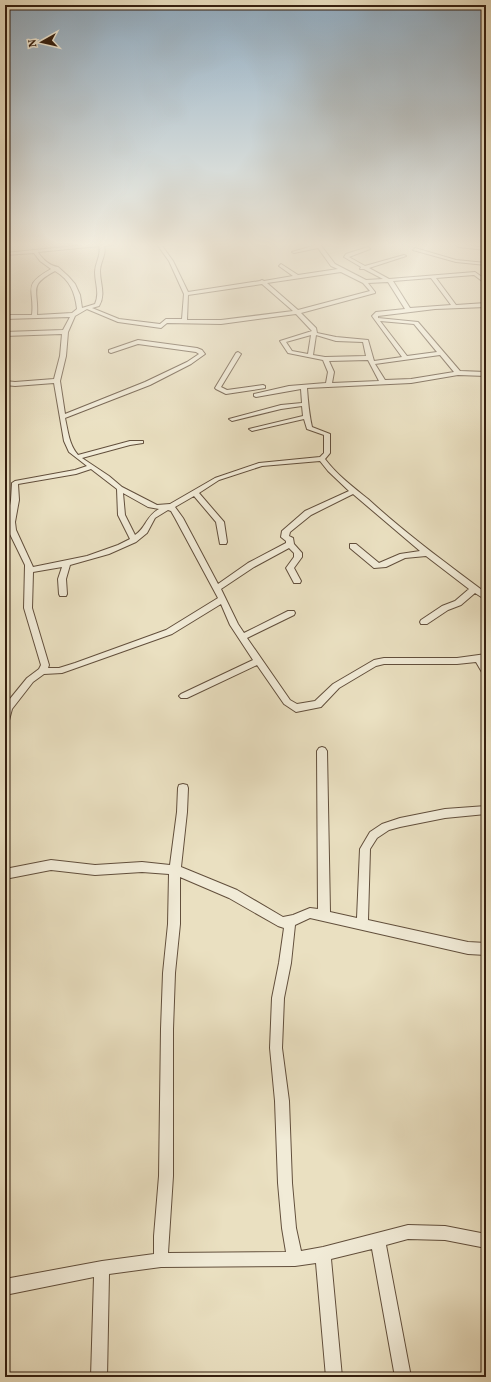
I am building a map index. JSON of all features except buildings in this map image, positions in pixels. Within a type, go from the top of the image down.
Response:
[{"type":"street","points":[[34,316],[35,307]]},
{"type":"street","points":[[184,321],[185,307]]},
{"type":"street","points":[[292,307],[314,329],[315,332],[313,333],[314,338],[310,357]]},
{"type":"street","points":[[314,307],[297,312],[221,322],[167,321],[161,326],[118,320],[88,308],[80,310],[73,315],[65,332],[63,356],[57,381],[68,446],[77,457],[107,477],[120,488],[151,505],[168,507],[174,510],[242,637],[287,702],[296,708],[318,704],[336,686],[374,663],[457,661],[483,657],[486,672]]},
{"type":"street","points":[[405,357],[376,319],[376,314],[437,307]]},
{"type":"street","points":[[5,317],[73,315]]},
{"type":"street","points":[[376,319],[414,322],[458,373]]},
{"type":"street","points":[[5,334],[65,332]]},
{"type":"street","points":[[382,381],[370,361],[365,350],[366,341],[336,339],[313,333],[283,341],[290,352],[325,359],[370,361],[442,353]]},
{"type":"street","points":[[62,417],[101,403],[141,386],[167,374],[202,354],[197,350],[144,342],[129,344],[111,351]]},
{"type":"street","points":[[238,354],[218,388],[226,392],[262,387]]},
{"type":"street","points":[[325,359],[331,372],[329,384]]},
{"type":"street","points":[[256,395],[289,388],[304,388],[329,384],[411,381],[458,373],[486,374]]},
{"type":"street","points":[[5,383],[15,384],[57,381]]},
{"type":"street","points":[[304,388],[307,418],[310,428],[327,434],[327,453],[322,460]]},
{"type":"street","points":[[232,419],[281,407],[306,404]]},
{"type":"street","points":[[252,429],[307,418]]},
{"type":"street","points":[[77,457],[130,443],[141,442]]},
{"type":"street","points":[[322,460],[330,470],[427,553],[486,597]]},
{"type":"street","points":[[30,570],[97,555],[134,539],[143,533],[155,515],[168,507],[177,504],[217,479],[261,464],[322,460]]},
{"type":"street","points":[[5,481],[17,481],[54,476],[92,467]]},
{"type":"street","points":[[5,721],[8,708],[30,680],[42,671],[45,665],[28,608],[30,570],[26,558],[12,530],[11,522],[15,500],[14,485],[17,481]]},
{"type":"street","points":[[120,488],[120,513],[125,526],[134,539]]},
{"type":"street","points":[[297,581],[290,568],[298,557],[298,553],[290,544],[290,540],[285,537],[284,534],[308,513],[354,491]]},
{"type":"street","points":[[195,492],[220,522],[223,542]]},
{"type":"street","points":[[216,589],[239,573],[290,544]]},
{"type":"street","points":[[353,546],[377,566],[383,565],[403,556],[427,553]]},
{"type":"street","points":[[63,594],[62,579],[67,562]]},
{"type":"street","points":[[424,622],[445,608],[458,603],[475,588]]},
{"type":"street","points":[[42,671],[59,671],[169,632],[222,599]]},
{"type":"street","points":[[242,637],[291,612]]},
{"type":"street","points":[[184,696],[258,661]]},
{"type":"street","points":[[322,751],[324,915]]},
{"type":"street","points":[[161,1260],[161,1236],[166,1162],[169,973],[174,924],[175,870],[182,812],[183,788]]},
{"type":"street","points":[[362,926],[365,849],[368,842],[375,834],[384,827],[396,822],[449,813],[486,810]]},
{"type":"street","points":[[5,874],[51,865],[95,870],[142,867],[175,870],[234,894],[282,922],[290,922],[310,913],[324,915],[362,926],[419,936],[468,948],[486,949]]},
{"type":"street","points":[[290,922],[285,963],[278,998],[276,1048],[282,1101],[284,1183],[289,1228],[295,1259]]},
{"type":"street","points":[[5,1287],[102,1268],[161,1260],[295,1259],[323,1254],[408,1232],[445,1233],[486,1241]]},
{"type":"street","points":[[378,1239],[403,1377]]},
{"type":"street","points":[[323,1254],[334,1377]]},
{"type":"street","points":[[98,1377],[102,1268]]}]
